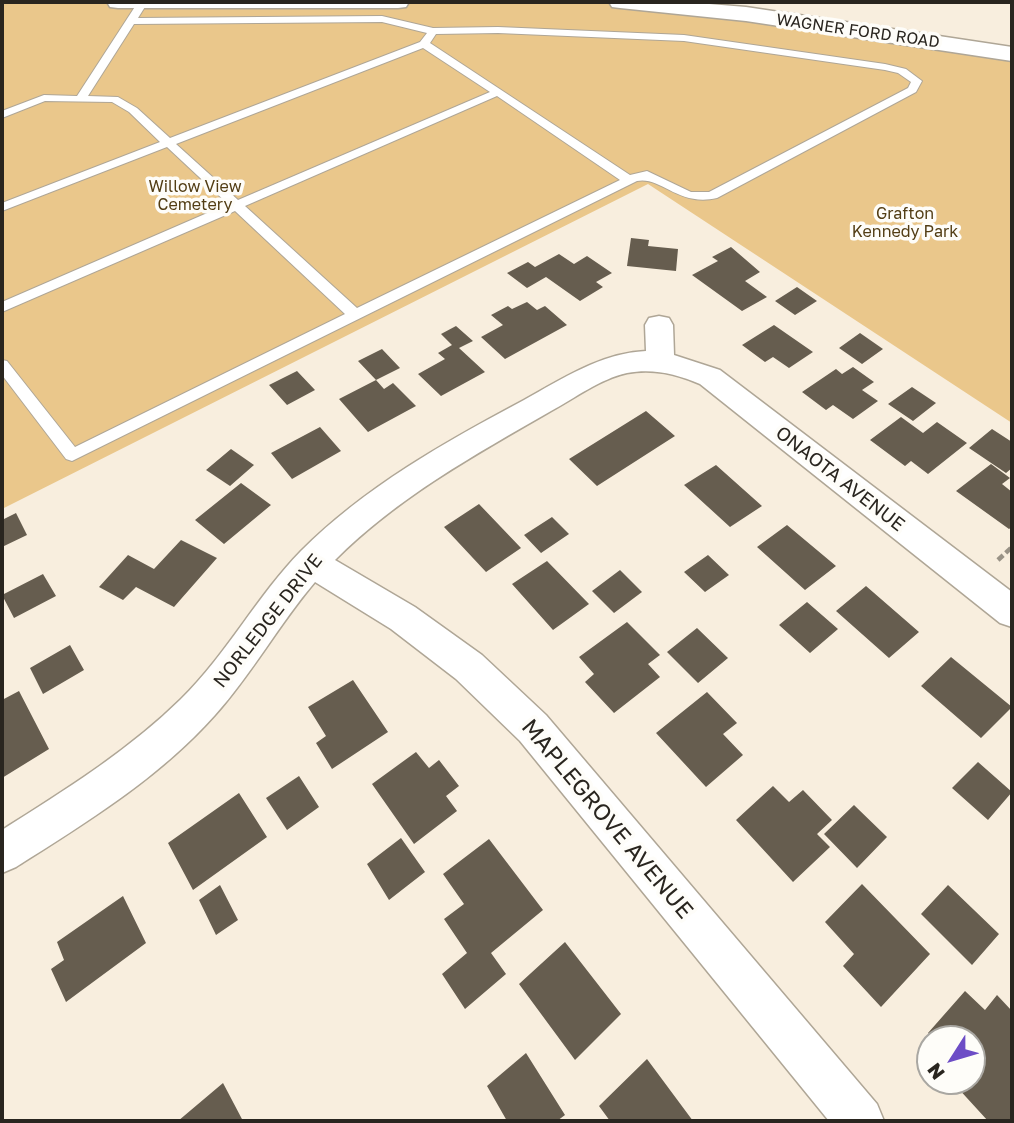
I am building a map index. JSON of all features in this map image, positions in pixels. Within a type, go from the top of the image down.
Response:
[{"type":"main road","points":[[118,2],[398,2]]},
{"type":"main road","name":"WAGNER FORD ROAD","points":[[620,2],[746,14],[1012,54]]},
{"type":"street","points":[[659,325],[660,362]]},
{"type":"street","name":"NORLEDGE DRIVE","points":[[2,853],[111,783],[159,744],[213,690],[311,563],[346,528],[390,492],[606,368],[631,362],[660,362]]},
{"type":"street","name":"ONAOTA AVENUE","points":[[660,362],[685,366],[710,377],[1012,612]]},
{"type":"street","name":"MAPLEGROVE AVENUE","points":[[311,563],[403,618],[468,667],[533,728],[860,1121]]},
{"type":"lane","points":[[80,99],[143,2]]},
{"type":"lane","points":[[2,365],[72,455],[629,180],[647,175],[687,197],[701,199],[713,195],[912,90],[917,81],[902,71],[885,67],[684,38],[498,30],[433,31],[382,19],[131,21]]},
{"type":"lane","points":[[2,207],[424,44],[433,31]]},
{"type":"lane","points":[[424,44],[629,180]]},
{"type":"lane","points":[[2,307],[498,92]]},
{"type":"lane","points":[[2,116],[44,98],[114,99],[133,110],[170,143],[355,316]]},
{"type":"green space","name":"Willow View Cemetery","points":[[2,2],[625,2],[622,7],[803,28],[1012,61],[1012,423],[648,184],[2,509]]},
{"type":"building","points":[[631,238],[649,240],[648,246],[678,249],[676,271],[627,266]]},
{"type":"building","points":[[731,247],[760,272],[745,281],[767,297],[742,311],[692,275],[718,261],[712,257]]},
{"type":"building","points":[[559,254],[574,264],[587,256],[612,273],[596,282],[603,287],[580,301],[546,277],[527,288],[507,273],[528,262],[535,267]]},
{"type":"building","points":[[797,287],[817,301],[795,315],[775,301]]},
{"type":"building","points":[[527,302],[537,310],[545,306],[567,325],[505,359],[481,337],[503,325],[491,315],[508,306],[512,309]]},
{"type":"building","points":[[774,325],[813,352],[789,368],[773,357],[765,362],[742,345]]},
{"type":"building","points":[[456,326],[473,341],[459,348],[485,372],[441,396],[418,374],[445,359],[438,353],[452,345],[441,334]]},
{"type":"building","points":[[860,333],[883,349],[862,364],[839,348]]},
{"type":"building","points":[[382,349],[400,368],[376,380],[358,361]]},
{"type":"building","points":[[853,367],[874,382],[862,390],[878,401],[853,419],[833,405],[826,410],[802,392],[836,369],[842,374]]},
{"type":"building","points":[[297,371],[315,390],[287,405],[269,385]]},
{"type":"building","points":[[376,380],[384,389],[393,383],[416,406],[368,432],[339,399]]},
{"type":"building","points":[[912,387],[936,403],[913,421],[888,404]]},
{"type":"building","points":[[646,411],[675,436],[597,486],[569,459]]},
{"type":"building","points":[[901,417],[923,433],[937,422],[967,443],[928,474],[911,461],[905,466],[870,440]]},
{"type":"building","points":[[320,427],[341,451],[292,479],[271,453]]},
{"type":"building","points":[[992,429],[1012,442],[1012,468],[1006,473],[969,448]]},
{"type":"building","points":[[231,449],[254,465],[230,486],[206,470]]},
{"type":"building","points":[[991,464],[1010,478],[1002,484],[1012,492],[1012,527],[1009,529],[956,491]]},
{"type":"building","points":[[716,465],[762,506],[730,527],[684,485]]},
{"type":"building","points":[[241,483],[271,505],[224,544],[195,520]]},
{"type":"building","points":[[479,504],[521,548],[486,572],[444,527]]},
{"type":"building","points":[[16,513],[27,535],[2,547],[2,520]]},
{"type":"building","points":[[552,517],[569,534],[541,553],[524,535]]},
{"type":"building","points":[[787,525],[836,566],[805,590],[757,547]]},
{"type":"building","points":[[181,540],[217,558],[174,607],[136,587],[123,600],[99,587],[128,555],[154,569]]},
{"type":"building","points":[[708,555],[729,575],[705,592],[684,572]]},
{"type":"building","points":[[547,561],[589,604],[553,630],[512,584]]},
{"type":"building","points":[[620,570],[642,592],[614,613],[592,591]]},
{"type":"building","points":[[43,574],[56,596],[14,618],[2,595]]},
{"type":"building","points":[[866,586],[919,632],[889,658],[836,611]]},
{"type":"building","points":[[807,602],[838,629],[810,653],[779,625]]},
{"type":"building","points":[[627,622],[660,655],[648,664],[660,677],[614,713],[585,682],[594,674],[579,657]]},
{"type":"building","points":[[697,628],[728,658],[698,683],[667,652]]},
{"type":"building","points":[[70,645],[84,670],[43,694],[30,668]]},
{"type":"building","points":[[951,657],[1012,707],[981,738],[921,686]]},
{"type":"building","points":[[353,680],[388,732],[332,769],[316,743],[326,736],[308,707]]},
{"type":"building","points":[[19,691],[49,749],[2,778],[2,700]]},
{"type":"building","points":[[707,692],[737,723],[723,734],[743,755],[706,787],[656,733]]},
{"type":"building","points":[[416,752],[429,768],[439,760],[459,786],[446,796],[457,811],[414,844],[372,784]]},
{"type":"building","points":[[978,762],[1012,792],[988,820],[952,788]]},
{"type":"building","points":[[299,776],[319,807],[287,830],[266,798]]},
{"type":"building","points":[[773,786],[789,802],[803,790],[832,820],[817,834],[830,847],[793,882],[736,820]]},
{"type":"building","points":[[239,793],[267,837],[193,890],[168,843]]},
{"type":"building","points":[[854,805],[887,837],[857,868],[824,834]]},
{"type":"building","points":[[401,838],[425,872],[389,900],[367,864]]},
{"type":"building","points":[[489,839],[543,910],[491,953],[506,974],[465,1009],[442,974],[467,953],[444,919],[464,904],[443,874]]},
{"type":"building","points":[[862,884],[930,954],[881,1007],[843,966],[854,954],[825,922]]},
{"type":"building","points":[[220,885],[238,920],[216,935],[199,900]]},
{"type":"building","points":[[948,885],[999,934],[972,965],[921,914]]},
{"type":"building","points":[[123,896],[146,943],[66,1002],[51,969],[64,960],[57,942]]},
{"type":"building","points":[[565,942],[621,1014],[575,1060],[519,984]]},
{"type":"building","points":[[965,991],[985,1010],[997,995],[1012,1011],[1010,1121],[988,1121],[964,1095],[986,1095],[986,1025],[935,1025]]},
{"type":"building","points":[[526,1053],[565,1115],[557,1121],[507,1121],[487,1086]]},
{"type":"building","points":[[647,1059],[693,1121],[610,1121],[599,1106]]},
{"type":"building","points":[[223,1083],[243,1121],[178,1121]]},
{"type":"park label","name":"Grafton Kennedy Park","points":[[905,223]]}]
